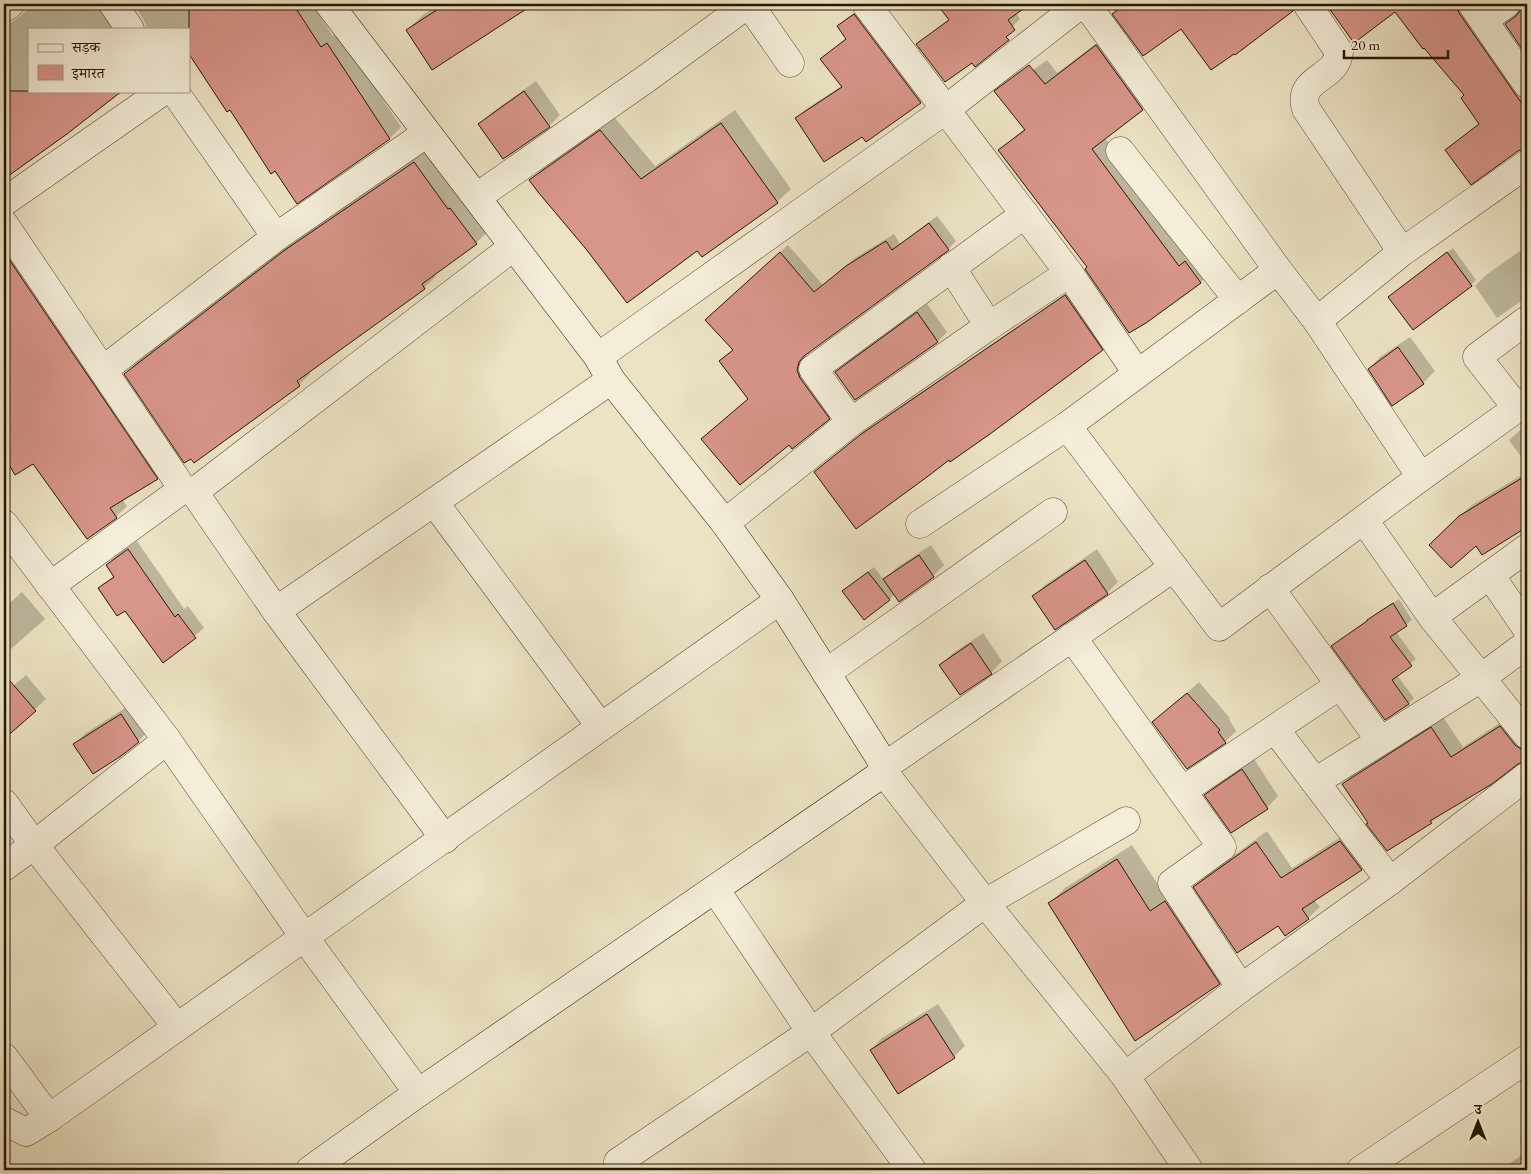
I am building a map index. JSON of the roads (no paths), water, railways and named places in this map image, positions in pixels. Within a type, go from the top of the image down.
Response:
[{"type":"street","points":[[4,8],[10,4]]},
{"type":"street","points":[[113,4],[129,28]]},
{"type":"street","points":[[329,4],[598,357],[611,380],[725,523],[780,600],[884,769],[985,903],[1126,1076],[1189,1170]]},
{"type":"street","points":[[477,197],[749,4],[790,63]]},
{"type":"street","points":[[866,4],[1069,273],[1137,373]]},
{"type":"street","points":[[598,357],[945,110],[1081,4]]},
{"type":"street","points":[[1086,4],[1317,321],[1421,477]]},
{"type":"street","points":[[1307,4],[1339,52],[1339,59],[1334,66],[1305,91],[1303,99],[1306,109],[1402,252]]},
{"type":"street","points":[[1506,4],[1478,12],[1527,84]]},
{"type":"street","points":[[4,202],[162,92]]},
{"type":"street","points":[[175,92],[276,237]]},
{"type":"street","points":[[103,370],[276,237],[427,133]]},
{"type":"street","points":[[1120,151],[1238,300]]},
{"type":"street","points":[[1317,321],[1402,252],[1527,164]]},
{"type":"street","points":[[851,422],[813,369],[1025,214]]},
{"type":"street","points":[[4,224],[188,491],[445,838]]},
{"type":"street","points":[[50,586],[188,491],[513,247]]},
{"type":"street","points":[[952,268],[989,326]]},
{"type":"street","points":[[920,524],[1067,426],[1278,270]]},
{"type":"street","points":[[725,523],[851,422],[1069,273]]},
{"type":"street","points":[[1067,426],[1172,568],[1219,627],[1522,404],[1477,357],[1527,320]]},
{"type":"street","points":[[276,611],[611,380]]},
{"type":"street","points":[[434,502],[600,726]]},
{"type":"street","points":[[826,673],[1053,512]]},
{"type":"street","points":[[1364,520],[1432,617],[1527,735]]},
{"type":"street","points":[[4,524],[167,740],[305,938],[418,1093]]},
{"type":"street","points":[[1432,617],[1527,548]]},
{"type":"street","points":[[310,1170],[418,1093],[876,778],[884,769],[1172,568]]},
{"type":"street","points":[[1490,575],[1527,629]]},
{"type":"street","points":[[1270,588],[1380,740]]},
{"type":"street","points":[[4,1121],[26,1132],[49,1118],[780,600]]},
{"type":"street","points":[[1072,637],[1222,847],[1172,883],[1241,988]]},
{"type":"street","points":[[1315,782],[1481,678],[1527,644]]},
{"type":"street","points":[[1182,791],[1340,685]]},
{"type":"street","points":[[1275,729],[1390,881]]},
{"type":"street","points":[[4,866],[34,845],[167,740]]},
{"type":"street","points":[[1126,1076],[1241,988],[1390,881],[1527,776]]},
{"type":"street","points":[[4,803],[34,845],[177,1027]]},
{"type":"street","points":[[618,1162],[811,1032],[985,903],[1126,821]]},
{"type":"street","points":[[714,890],[811,1032],[912,1170]]},
{"type":"street","points":[[4,1057],[49,1118]]},
{"type":"street","points":[[1361,1170],[1527,1059]]}]
